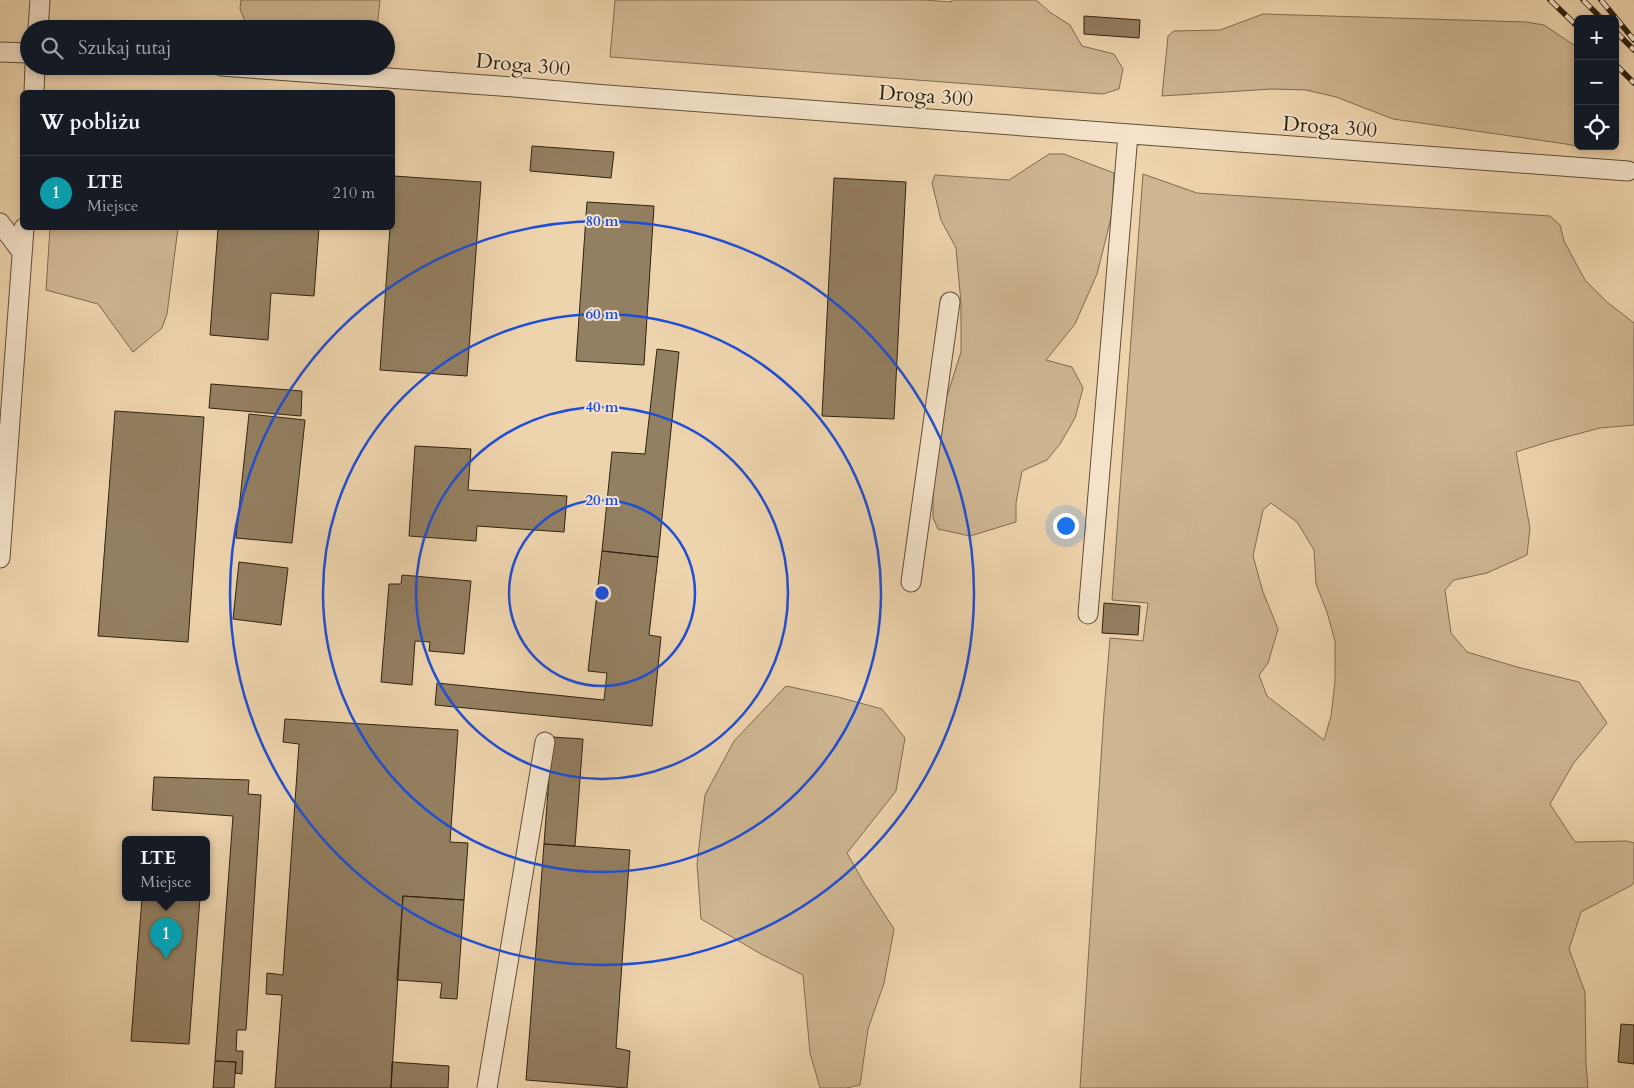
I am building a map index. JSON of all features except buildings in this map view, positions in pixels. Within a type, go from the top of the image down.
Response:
[{"type":"lane","points":[[39,20],[40,0]]},
{"type":"lane","points":[[0,52],[20,53]]},
{"type":"lane","points":[[34,90],[35,75]]},
{"type":"lane","name":"Droga 300","points":[[353,75],[1628,171]]},
{"type":"lane","points":[[1088,614],[1128,134]]},
{"type":"lane","points":[[0,222],[22,252]]},
{"type":"lane","points":[[0,558],[24,230]]},
{"type":"lane","points":[[911,582],[950,302]]},
{"type":"lane","points":[[486,1088],[545,742]]},
{"type":"shaded area","points":[[241,0],[380,0],[378,20],[244,20],[240,9]]},
{"type":"shaded area","points":[[615,0],[924,0],[951,2],[952,0],[1036,0],[1051,13],[1070,25],[1082,46],[1114,54],[1123,69],[1119,89],[1103,94],[610,57]]},
{"type":"shaded area","points":[[1263,14],[1526,22],[1544,25],[1574,45],[1574,146],[1393,119],[1336,97],[1306,90],[1272,89],[1162,96],[1168,36],[1174,31],[1220,30]]},
{"type":"shaded area","points":[[1049,154],[1064,154],[1114,173],[1112,214],[1097,274],[1075,324],[1046,360],[1072,367],[1083,388],[1075,418],[1060,444],[1047,460],[1022,471],[1016,503],[1016,522],[970,536],[938,529],[933,518],[933,495],[940,418],[961,352],[961,303],[956,248],[941,220],[932,183],[935,175],[1009,180]]},
{"type":"shaded area","points":[[1143,174],[1197,193],[1550,216],[1560,225],[1564,241],[1585,280],[1607,302],[1634,323],[1634,425],[1600,428],[1516,452],[1530,528],[1527,555],[1487,573],[1454,580],[1445,590],[1451,633],[1467,652],[1517,667],[1579,682],[1607,723],[1573,764],[1550,804],[1575,842],[1627,841],[1634,843],[1634,882],[1632,885],[1581,912],[1569,949],[1585,992],[1588,1088],[1080,1088],[1110,638],[1143,641],[1148,603],[1112,600]],"holes":[[[1271,503],[1297,522],[1314,550],[1316,584],[1327,612],[1335,641],[1335,682],[1331,716],[1324,740],[1267,696],[1259,675],[1268,663],[1278,629],[1263,592],[1253,556],[1263,510]]]},
{"type":"shaded area","points":[[50,230],[178,230],[167,314],[162,328],[133,352],[98,304],[46,290]]},
{"type":"shaded area","points":[[786,686],[882,709],[905,738],[896,791],[847,853],[894,929],[884,983],[868,1029],[860,1085],[846,1088],[820,1088],[810,1053],[803,975],[761,954],[701,919],[697,864],[705,795],[734,741]]},
{"type":"railway","points":[[1550,0],[1574,23]]},
{"type":"railway","points":[[1583,0],[1598,15]]},
{"type":"railway","points":[[1601,0],[1634,40]]},
{"type":"railway","points":[[1619,35],[1634,50]]},
{"type":"railway","points":[[1619,68],[1634,83]]},
{"type":"place","name":"LTE","points":[[166,959]]}]
